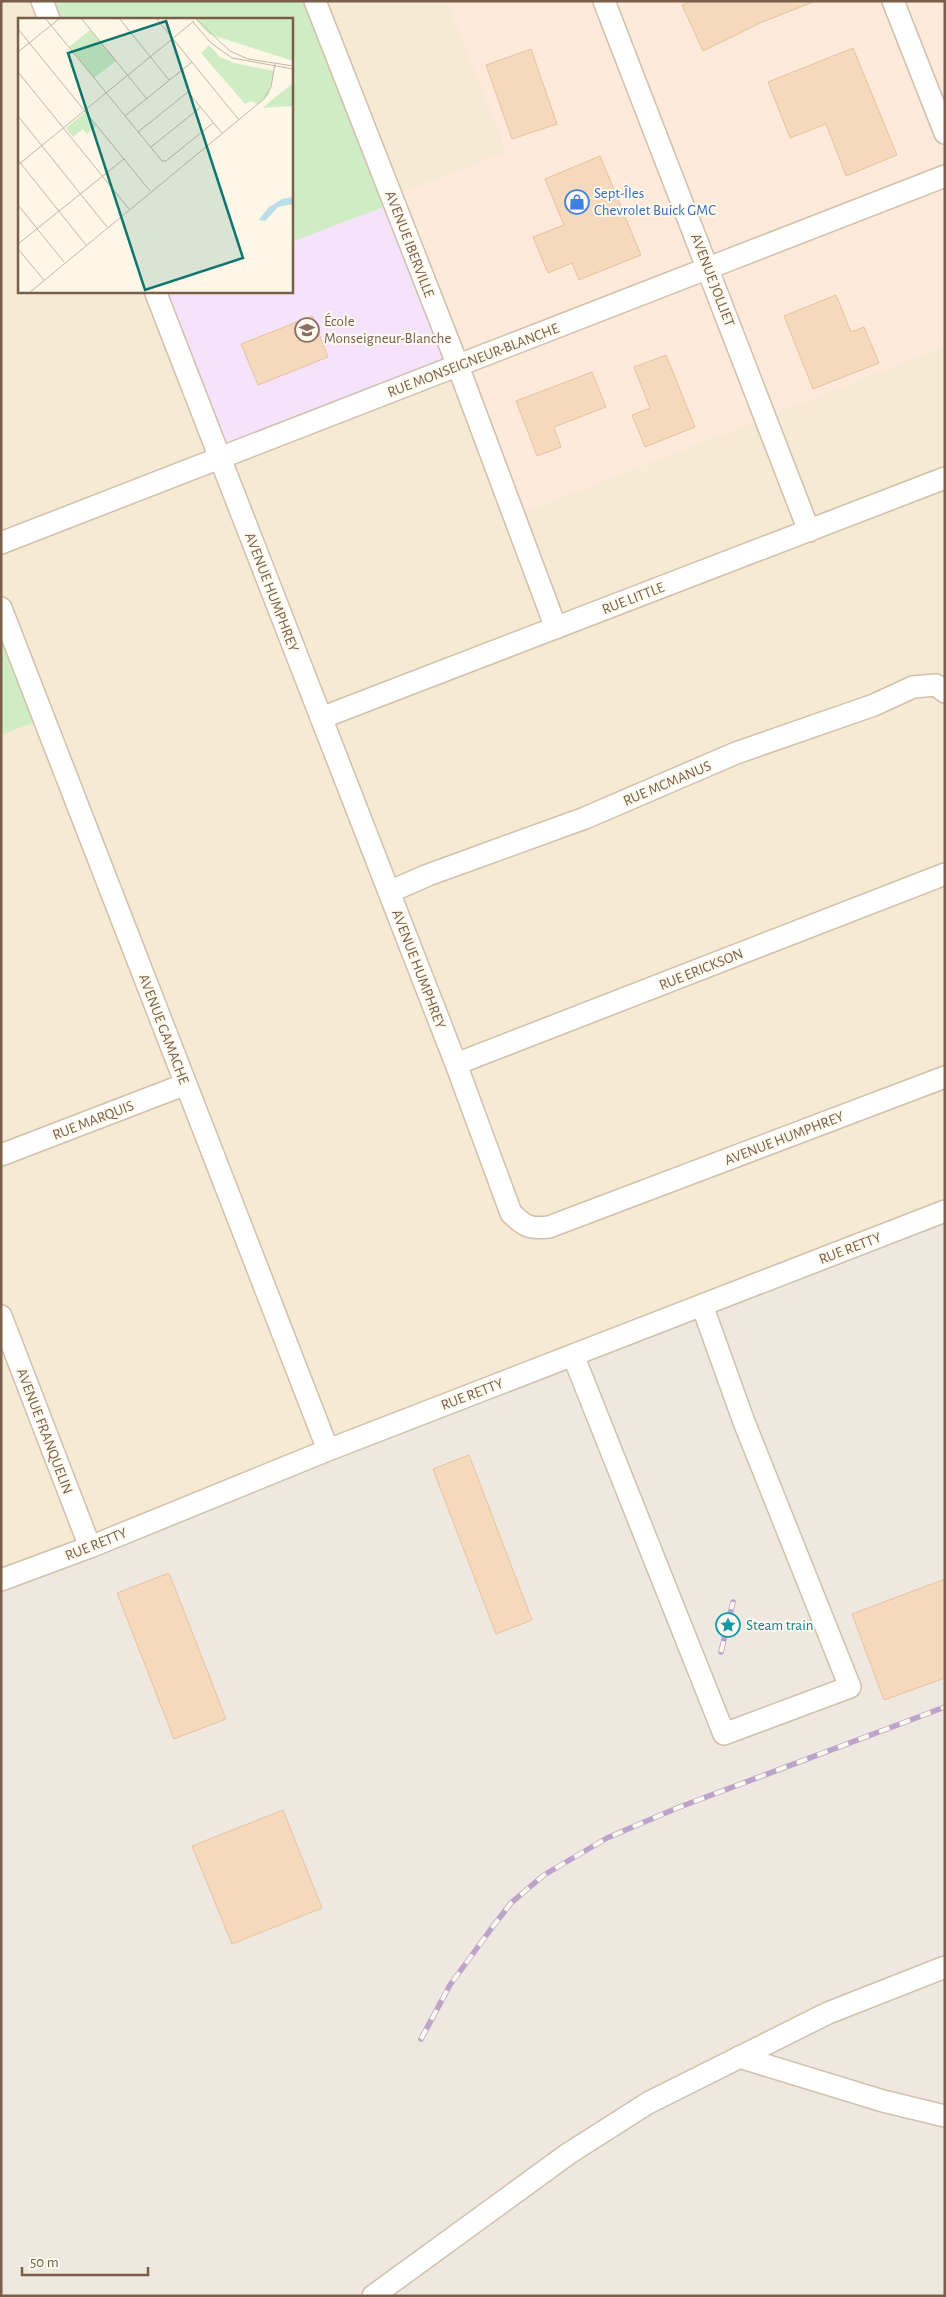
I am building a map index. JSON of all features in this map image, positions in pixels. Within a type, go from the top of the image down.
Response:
[{"type":"street","points":[[42,1],[49,18]]},
{"type":"street","name":"AVENUE IBERVILLE","points":[[315,1],[458,366],[556,628]]},
{"type":"street","name":"AVENUE JOLLIET","points":[[604,1],[809,531]]},
{"type":"street","points":[[893,1],[945,133]]},
{"type":"street","name":"RUE MONSEIGNEUR-BLANCHE","points":[[1,543],[945,176]]},
{"type":"street","name":"AVENUE HUMPHREY","points":[[155,292],[456,1064],[512,1213],[519,1221],[532,1229],[549,1227],[945,1077]]},
{"type":"street","name":"RUE LITTLE","points":[[321,718],[945,478]]},
{"type":"street","name":"AVENUE GAMACHE","points":[[1,608],[328,1450]]},
{"type":"street","name":"RUE MCMANUS","points":[[389,892],[428,875],[585,818],[736,753],[874,705],[913,687],[936,685],[945,692]]},
{"type":"street","name":"RUE ERICKSON","points":[[456,1064],[945,874]]},
{"type":"street","name":"RUE MARQUIS","points":[[1,1155],[186,1084]]},
{"type":"street","name":"RUE RETTY","points":[[1,1580],[90,1547],[328,1450],[945,1211]]},
{"type":"street","points":[[573,1355],[724,1734],[850,1686],[744,1422],[702,1305]]},
{"type":"street","name":"AVENUE FRANQUELIN","points":[[1,1316],[90,1547]]},
{"type":"street","points":[[373,2296],[568,2154],[648,2103],[828,2013],[945,1967]]},
{"type":"street","points":[[739,2057],[883,2101],[945,2116]]},
{"type":"shaded area","points":[[1,1],[449,1],[507,152],[392,197],[514,516],[945,346],[945,1211],[1,1580]]},
{"type":"shaded area","points":[[447,1],[945,1],[945,346],[514,516],[391,197],[507,152]]},
{"type":"shaded area","name":"École Monseigneur-Blanche","points":[[394,203],[458,366],[220,458],[162,292],[292,292],[292,242]]},
{"type":"shaded area","points":[[945,1211],[945,2296],[1,2296],[1,1580]]},
{"type":"green space","points":[[42,1],[315,1],[394,203],[292,242],[292,18],[49,18]]},
{"type":"green space","points":[[1,619],[40,720],[1,735]]},
{"type":"building","points":[[691,1],[813,2],[760,23],[703,51],[682,5]]},
{"type":"building","points":[[853,48],[897,155],[846,176],[826,124],[790,138],[768,82]]},
{"type":"building","points":[[531,49],[557,124],[512,139],[486,65]]},
{"type":"building","points":[[600,156],[641,255],[579,280],[572,263],[548,273],[533,237],[564,225],[545,179]]},
{"type":"building","points":[[836,295],[851,332],[864,327],[879,363],[813,389],[784,316]]},
{"type":"building","points":[[312,316],[328,357],[258,385],[241,344]]},
{"type":"building","points":[[666,355],[695,427],[645,447],[632,415],[650,408],[634,367]]},
{"type":"building","points":[[592,372],[606,407],[554,427],[561,447],[537,456],[516,401]]},
{"type":"building","points":[[469,1455],[532,1620],[496,1634],[433,1469]]},
{"type":"building","points":[[169,1573],[226,1719],[174,1739],[117,1593]]},
{"type":"building","points":[[945,1579],[945,1678],[884,1700],[852,1614]]},
{"type":"building","points":[[283,1810],[322,1908],[232,1944],[192,1846]]},
{"type":"railway","points":[[721,1652],[733,1602]]},
{"type":"railway","points":[[421,2039],[450,1985],[491,1929],[511,1903],[544,1875],[607,1838],[677,1808],[945,1707]]},
{"type":"place","name":"Sept-Îles Chevrolet Buick GMC","points":[[577,202]]},
{"type":"place","name":"École Monseigneur-Blanche","points":[[307,330]]},
{"type":"place","name":"Steam train","points":[[728,1625]]}]
